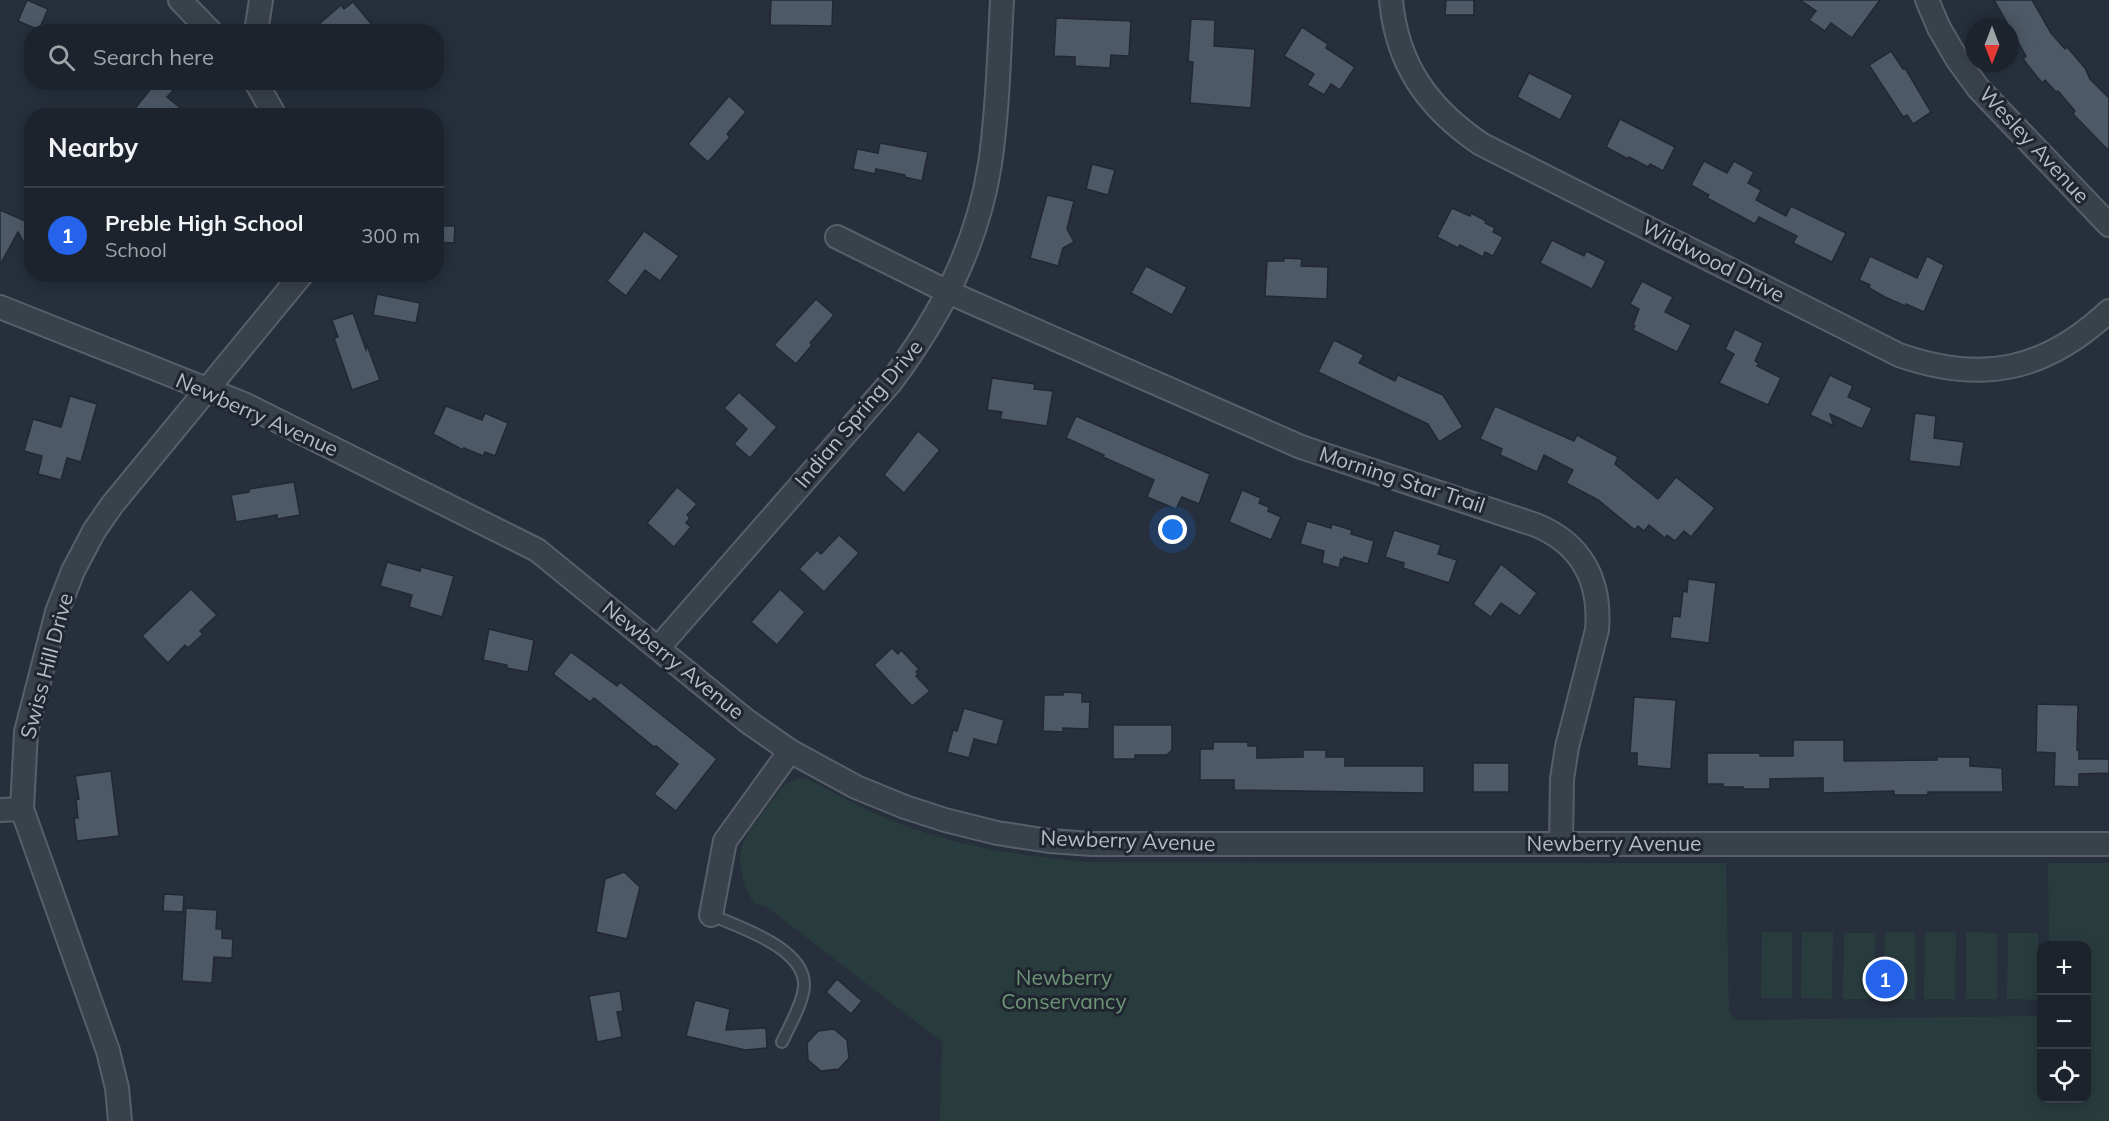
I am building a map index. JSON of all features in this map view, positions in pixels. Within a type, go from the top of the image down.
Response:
[{"type":"street","points":[[180,0],[203,24]]},
{"type":"street","points":[[257,24],[261,0]]},
{"type":"street","name":"Indian Spring Drive","points":[[658,648],[891,382],[920,343],[948,292],[964,258],[979,212],[989,165],[995,119],[1002,0]]},
{"type":"street","name":"Wildwood Drive","points":[[1391,0],[1399,43],[1410,70],[1438,110],[1458,129],[1492,149],[1899,355],[1926,364],[1957,370],[1988,370],[2014,366],[2036,360],[2060,349],[2087,332],[2109,311]]},
{"type":"street","name":"Wesley Avenue","points":[[1927,0],[1939,28],[1957,59],[1978,88],[2109,225]]},
{"type":"street","points":[[260,90],[271,108]]},
{"type":"street","name":"Morning Star Trail","points":[[837,237],[948,292],[1301,447],[1536,525],[1564,541],[1580,558],[1590,574],[1596,592],[1598,612],[1597,630],[1567,747],[1562,779],[1561,844]]},
{"type":"street","name":"Swiss Hill Drive","points":[[120,1121],[117,1088],[108,1051],[11,810],[26,732],[57,612],[73,571],[94,531],[112,505],[295,282]]},
{"type":"street","name":"Newberry Avenue","points":[[0,307],[244,404],[537,550],[747,721],[790,751],[856,787],[945,820],[997,833],[1049,841],[1092,844],[2109,844]]},
{"type":"street","points":[[711,915],[725,841],[790,751]]},
{"type":"lane","points":[[711,915],[764,938],[790,956],[800,968],[804,985],[803,992],[782,1042]]},
{"type":"green space","name":"Newberry Conservancy","points":[[796,779],[810,780],[894,821],[943,838],[1004,852],[1087,862],[1726,863],[1729,1012],[1737,1020],[2037,1016],[2037,1103],[2091,1103],[2091,941],[2049,941],[2048,863],[2109,863],[2109,1121],[940,1121],[942,1042],[767,907],[754,904],[745,887],[740,858],[742,846],[749,831],[783,786]]},
{"type":"green space","points":[[1762,932],[1792,932],[1792,998],[1761,998]]},
{"type":"green space","points":[[1802,932],[1833,932],[1832,999],[1801,998]]},
{"type":"green space","points":[[1885,932],[1915,932],[1915,999],[1885,999]]},
{"type":"green space","points":[[1925,932],[1956,932],[1955,999],[1924,999]]},
{"type":"green space","points":[[1966,932],[1997,933],[1997,999],[1966,999]]},
{"type":"green space","points":[[1844,933],[1875,933],[1874,999],[1843,999]]},
{"type":"green space","points":[[2008,933],[2038,933],[2037,1000],[2007,999]]},
{"type":"building","points":[[27,0],[48,9],[42,24],[25,24],[18,21]]},
{"type":"building","points":[[771,0],[833,0],[832,26],[770,25]]},
{"type":"building","points":[[1446,0],[1474,0],[1474,15],[1445,15]]},
{"type":"building","points":[[1800,0],[1880,0],[1852,38],[1831,23],[1825,31],[1809,20],[1816,11]]},
{"type":"building","points":[[1994,0],[2032,0],[2051,33],[2065,49],[2067,47],[2085,68],[2090,79],[2109,98],[2109,151],[2073,114],[2075,111],[2058,91],[2056,92],[2045,80],[2042,83],[2023,59],[2026,56],[2019,44],[2019,18],[2004,18]]},
{"type":"building","points":[[353,2],[371,24],[319,24],[341,5],[344,9]]},
{"type":"building","points":[[1056,18],[1131,21],[1129,56],[1111,55],[1110,68],[1075,66],[1075,57],[1054,56]]},
{"type":"building","points":[[1191,19],[1215,20],[1214,46],[1255,49],[1251,108],[1190,103],[1193,62],[1188,61]]},
{"type":"building","points":[[1302,27],[1328,44],[1326,48],[1355,67],[1340,90],[1331,84],[1324,95],[1307,85],[1314,74],[1284,56]]},
{"type":"building","points":[[1891,51],[1903,69],[1905,68],[1931,112],[1913,124],[1907,115],[1903,117],[1869,65]]},
{"type":"building","points":[[1529,73],[1573,95],[1560,120],[1517,97]]},
{"type":"building","points":[[150,90],[172,90],[167,97],[180,108],[135,108]]},
{"type":"building","points":[[729,96],[746,112],[727,134],[730,137],[708,162],[688,144]]},
{"type":"building","points":[[1620,119],[1675,147],[1663,171],[1650,164],[1648,167],[1629,157],[1628,159],[1606,147]]},
{"type":"building","points":[[880,143],[928,152],[922,181],[876,169],[875,174],[853,169],[857,149],[878,153]]},
{"type":"building","points":[[1704,161],[1727,173],[1734,161],[1754,172],[1748,183],[1761,190],[1756,200],[1786,216],[1791,206],[1846,233],[1832,262],[1793,243],[1797,236],[1759,217],[1755,224],[1707,198],[1709,195],[1691,185]]},
{"type":"building","points":[[1092,164],[1115,170],[1108,195],[1086,189]]},
{"type":"building","points":[[1047,195],[1074,201],[1067,229],[1074,242],[1063,248],[1058,266],[1030,258]]},
{"type":"building","points":[[1452,208],[1470,216],[1471,213],[1486,221],[1485,223],[1495,228],[1493,232],[1503,237],[1493,256],[1485,252],[1483,257],[1460,245],[1458,248],[1437,237]]},
{"type":"building","points":[[0,210],[24,220],[24,243],[18,232],[0,265]]},
{"type":"building","points":[[444,226],[455,226],[454,243],[444,242]]},
{"type":"building","points":[[644,231],[679,256],[660,281],[645,270],[626,296],[607,281]]},
{"type":"building","points":[[1552,240],[1584,256],[1586,251],[1606,261],[1592,289],[1540,263]]},
{"type":"building","points":[[1870,256],[1917,278],[1927,256],[1944,265],[1924,312],[1885,297],[1869,288],[1870,285],[1859,280]]},
{"type":"building","points":[[1284,258],[1302,259],[1301,266],[1328,267],[1327,299],[1265,296],[1267,261],[1284,261]]},
{"type":"building","points":[[1146,266],[1187,287],[1172,315],[1131,293]]},
{"type":"building","points":[[1642,281],[1673,297],[1665,312],[1691,325],[1677,352],[1633,330],[1639,309],[1630,304]]},
{"type":"building","points":[[377,294],[420,303],[416,323],[373,315]]},
{"type":"building","points":[[816,299],[834,315],[810,343],[812,345],[796,364],[774,345]]},
{"type":"building","points":[[353,313],[380,380],[352,390],[334,338],[338,337],[332,320]]},
{"type":"building","points":[[1735,329],[1763,343],[1755,361],[1759,363],[1757,366],[1781,378],[1768,405],[1719,383],[1734,354],[1725,349]]},
{"type":"building","points":[[1334,340],[1364,355],[1359,363],[1395,381],[1398,375],[1443,395],[1463,427],[1439,442],[1428,424],[1318,372]]},
{"type":"building","points":[[1830,375],[1853,386],[1848,397],[1872,408],[1862,429],[1830,414],[1834,426],[1810,415]]},
{"type":"building","points":[[992,378],[1035,384],[1034,389],[1053,391],[1047,426],[1000,419],[1002,412],[987,410]]},
{"type":"building","points":[[739,392],[777,427],[750,458],[734,444],[747,429],[724,408]]},
{"type":"building","points":[[70,396],[97,404],[81,462],[67,458],[61,480],[38,474],[42,456],[24,451],[33,419],[61,427]]},
{"type":"building","points":[[446,406],[482,420],[485,413],[508,423],[495,456],[485,452],[483,456],[464,448],[463,450],[433,434]]},
{"type":"building","points":[[1495,406],[1574,441],[1577,435],[1618,457],[1615,464],[1658,499],[1676,477],[1715,508],[1691,537],[1684,531],[1675,541],[1667,535],[1665,538],[1649,525],[1644,531],[1638,526],[1635,530],[1598,500],[1566,483],[1573,470],[1544,455],[1537,472],[1500,455],[1502,449],[1480,439]]},
{"type":"building","points":[[1915,413],[1936,416],[1934,438],[1964,442],[1960,467],[1909,461]]},
{"type":"building","points":[[1076,416],[1210,474],[1199,504],[1182,497],[1176,509],[1147,497],[1154,480],[1066,438]]},
{"type":"building","points":[[918,431],[940,450],[904,493],[884,475]]},
{"type":"building","points":[[294,482],[300,515],[277,519],[277,515],[236,522],[231,495],[249,492],[249,489]]},
{"type":"building","points":[[677,487],[697,504],[687,515],[690,518],[686,523],[691,527],[674,547],[647,523]]},
{"type":"building","points":[[1242,490],[1261,498],[1259,503],[1269,507],[1268,511],[1281,517],[1271,540],[1229,522]]},
{"type":"building","points":[[1307,521],[1331,528],[1332,524],[1352,530],[1351,534],[1374,541],[1368,564],[1344,557],[1343,560],[1341,559],[1339,568],[1322,563],[1324,551],[1300,544]]},
{"type":"building","points":[[1394,530],[1441,545],[1438,554],[1457,560],[1449,583],[1403,568],[1404,563],[1385,557]]},
{"type":"building","points":[[839,535],[859,553],[824,592],[799,569],[817,550],[821,554]]},
{"type":"building","points":[[387,562],[420,571],[421,567],[454,576],[442,617],[409,607],[412,595],[380,586]]},
{"type":"building","points":[[1501,564],[1537,593],[1520,616],[1501,603],[1491,617],[1473,604]]},
{"type":"building","points":[[1688,579],[1716,583],[1709,643],[1670,638],[1673,616],[1680,617],[1683,591],[1687,592]]},
{"type":"building","points":[[191,589],[217,615],[200,631],[203,634],[188,648],[185,645],[168,663],[142,636]]},
{"type":"building","points":[[780,589],[805,612],[777,645],[751,622]]},
{"type":"building","points":[[489,629],[534,640],[528,672],[483,660]]},
{"type":"building","points":[[892,648],[898,654],[901,650],[919,669],[916,676],[930,691],[912,706],[874,665]]},
{"type":"building","points":[[571,652],[617,686],[620,682],[717,759],[676,811],[654,794],[678,764],[594,698],[590,702],[553,674]]},
{"type":"building","points":[[1063,692],[1082,693],[1082,702],[1090,702],[1089,729],[1063,728],[1063,732],[1043,731],[1044,695],[1063,695]]},
{"type":"building","points":[[1634,697],[1676,700],[1671,769],[1637,766],[1637,753],[1630,753]]},
{"type":"building","points":[[2037,704],[2078,705],[2077,750],[2079,750],[2079,759],[2109,759],[2109,773],[2079,774],[2079,787],[2054,786],[2055,753],[2036,752]]},
{"type":"building","points":[[964,708],[1004,720],[997,745],[974,739],[969,758],[947,752],[953,730],[957,731]]},
{"type":"building","points":[[1113,725],[1172,725],[1172,750],[1167,755],[1135,755],[1135,759],[1113,759]]},
{"type":"building","points":[[1793,740],[1844,740],[1844,761],[1937,760],[1937,757],[1970,757],[1970,766],[2002,768],[2003,792],[1928,792],[1928,795],[1894,795],[1894,791],[1823,793],[1823,778],[1770,779],[1770,789],[1743,789],[1743,787],[1723,787],[1723,784],[1707,784],[1707,753],[1760,753],[1760,756],[1793,756]]},
{"type":"building","points":[[1213,742],[1248,742],[1248,746],[1257,746],[1257,758],[1303,757],[1303,750],[1326,750],[1326,757],[1345,757],[1345,766],[1424,766],[1424,793],[1234,790],[1234,780],[1200,780],[1200,749],[1213,749]]},
{"type":"building","points":[[1473,763],[1509,763],[1509,792],[1473,792]]},
{"type":"building","points":[[111,771],[119,836],[77,841],[74,818],[78,818],[76,800],[79,799],[75,776]]},
{"type":"building","points":[[624,872],[640,887],[627,939],[596,932],[605,879]]},
{"type":"building","points":[[164,894],[184,895],[183,912],[163,911]]},
{"type":"building","points":[[186,908],[217,910],[216,929],[222,929],[222,938],[233,939],[232,958],[214,957],[212,983],[182,981]]},
{"type":"building","points":[[837,979],[862,1001],[851,1014],[826,992]]},
{"type":"building","points":[[620,991],[623,1011],[617,1012],[622,1037],[597,1042],[589,996]]},
{"type":"building","points":[[695,1000],[730,1009],[726,1030],[766,1028],[767,1048],[745,1050],[686,1036]]},
{"type":"building","points":[[834,1029],[847,1040],[849,1058],[839,1069],[821,1071],[808,1060],[807,1043],[818,1031]]},
{"type":"place","name":"Preble High School","points":[[1885,979]]}]
